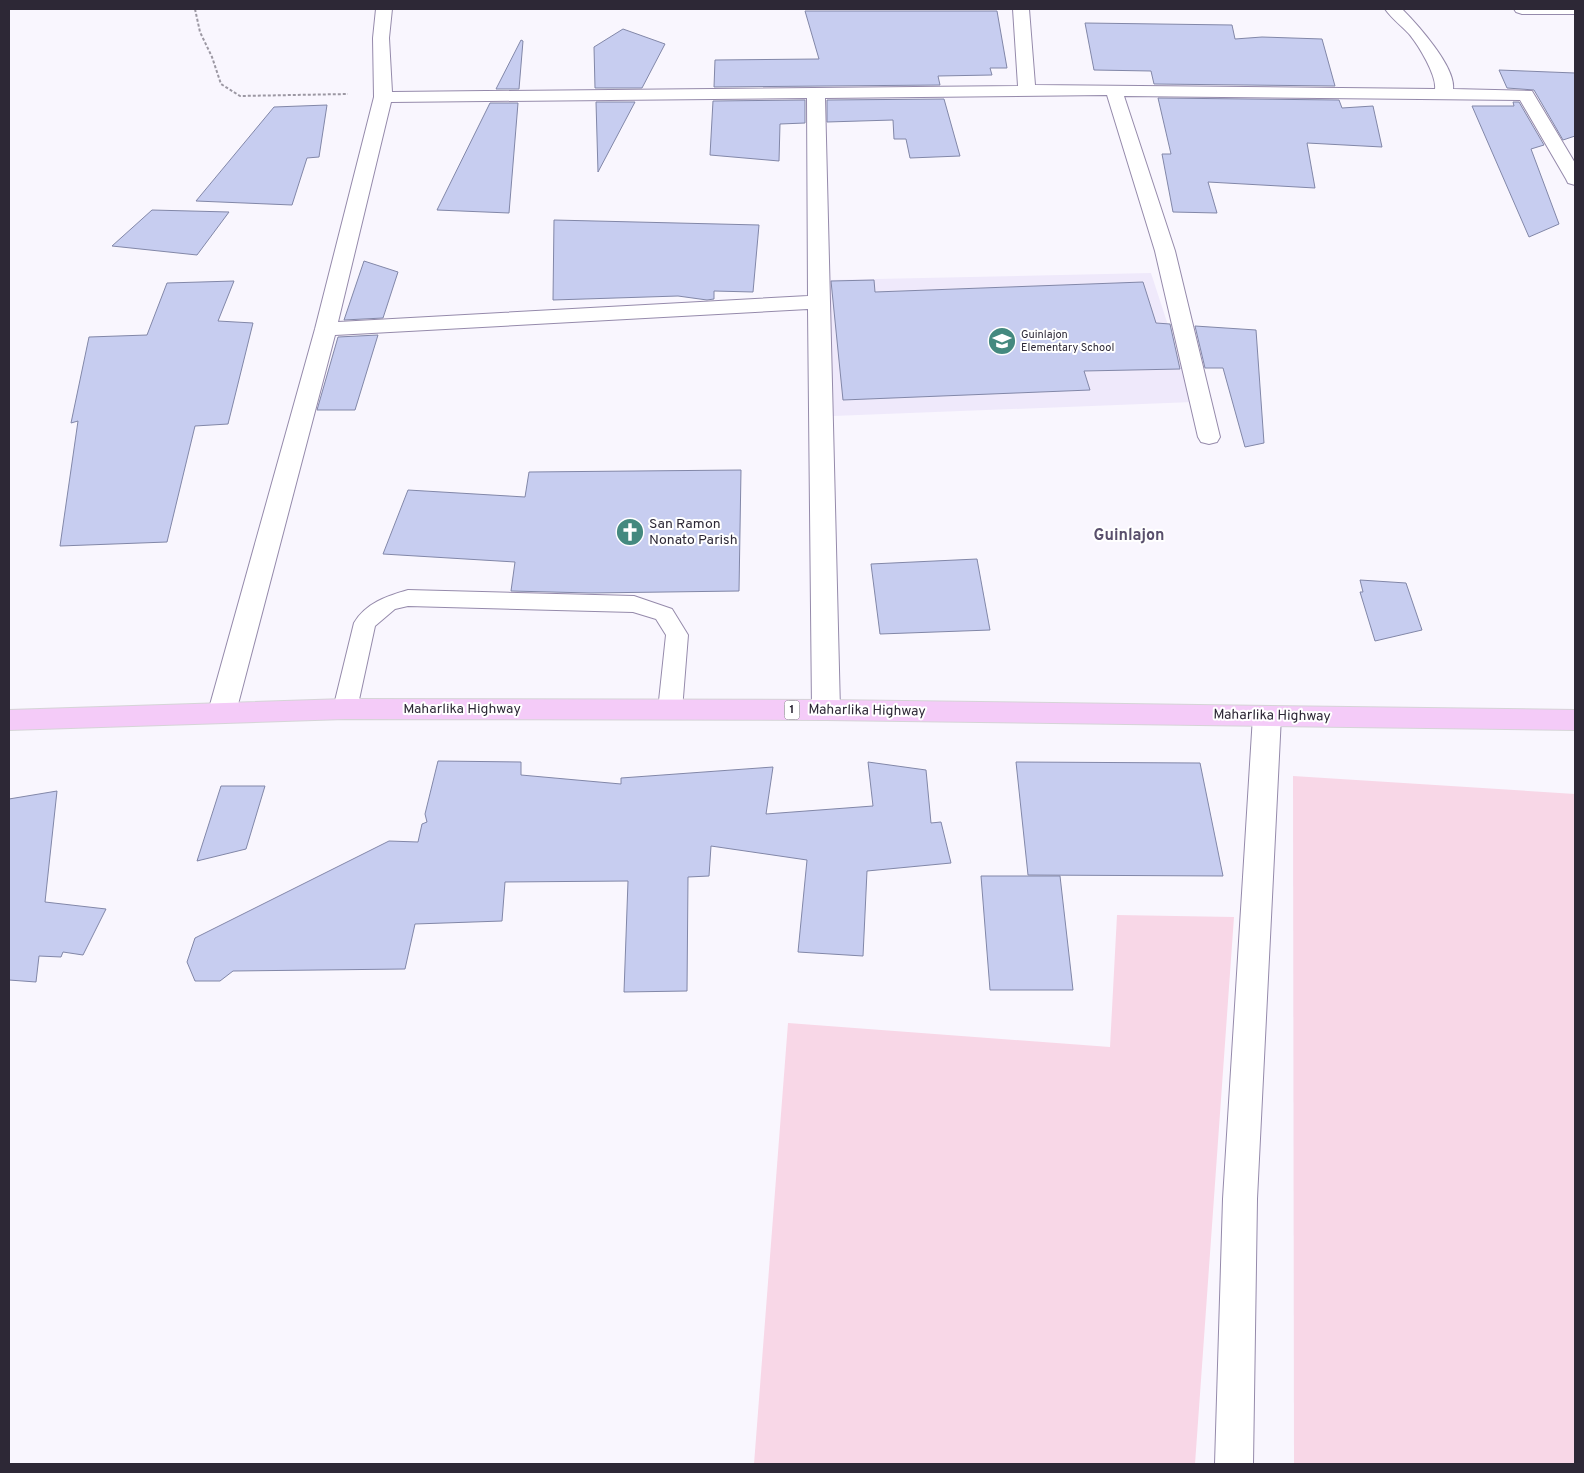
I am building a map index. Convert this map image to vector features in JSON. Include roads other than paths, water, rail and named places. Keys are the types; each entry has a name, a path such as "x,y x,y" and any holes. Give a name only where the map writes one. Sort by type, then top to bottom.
{"highway":[{"name":"Maharlika Highway","path":"9,720 345,709 826,710 1575,720"}],"street":[{"path":"222,712 326,329 383,97 381,38 384,9"},
{"path":"1021,9 1028,91"},
{"path":"1393,9 1416,32 1429,51 1445,82 1443,94"},
{"path":"1522,9 1575,9"},
{"path":"383,97 1114,90 1526,95 1575,179"},
{"path":"1114,90 1165,251 1209,437"},
{"path":"816,93 826,710"},
{"path":"326,329 818,302"},
{"path":"1234,1464 1240,1199 1268,716"}],"lane":[{"path":"345,709 365,622 387,604 408,598 634,604 664,614 676,635 670,710"}],"place":[{"name":"Guinlajon Elementary School","path":"1002,341"},
{"name":"San Ramon Nonato Parish","path":"630,532"}],"district":[{"name":"Guinlajon","path":"1129,536"}]}
